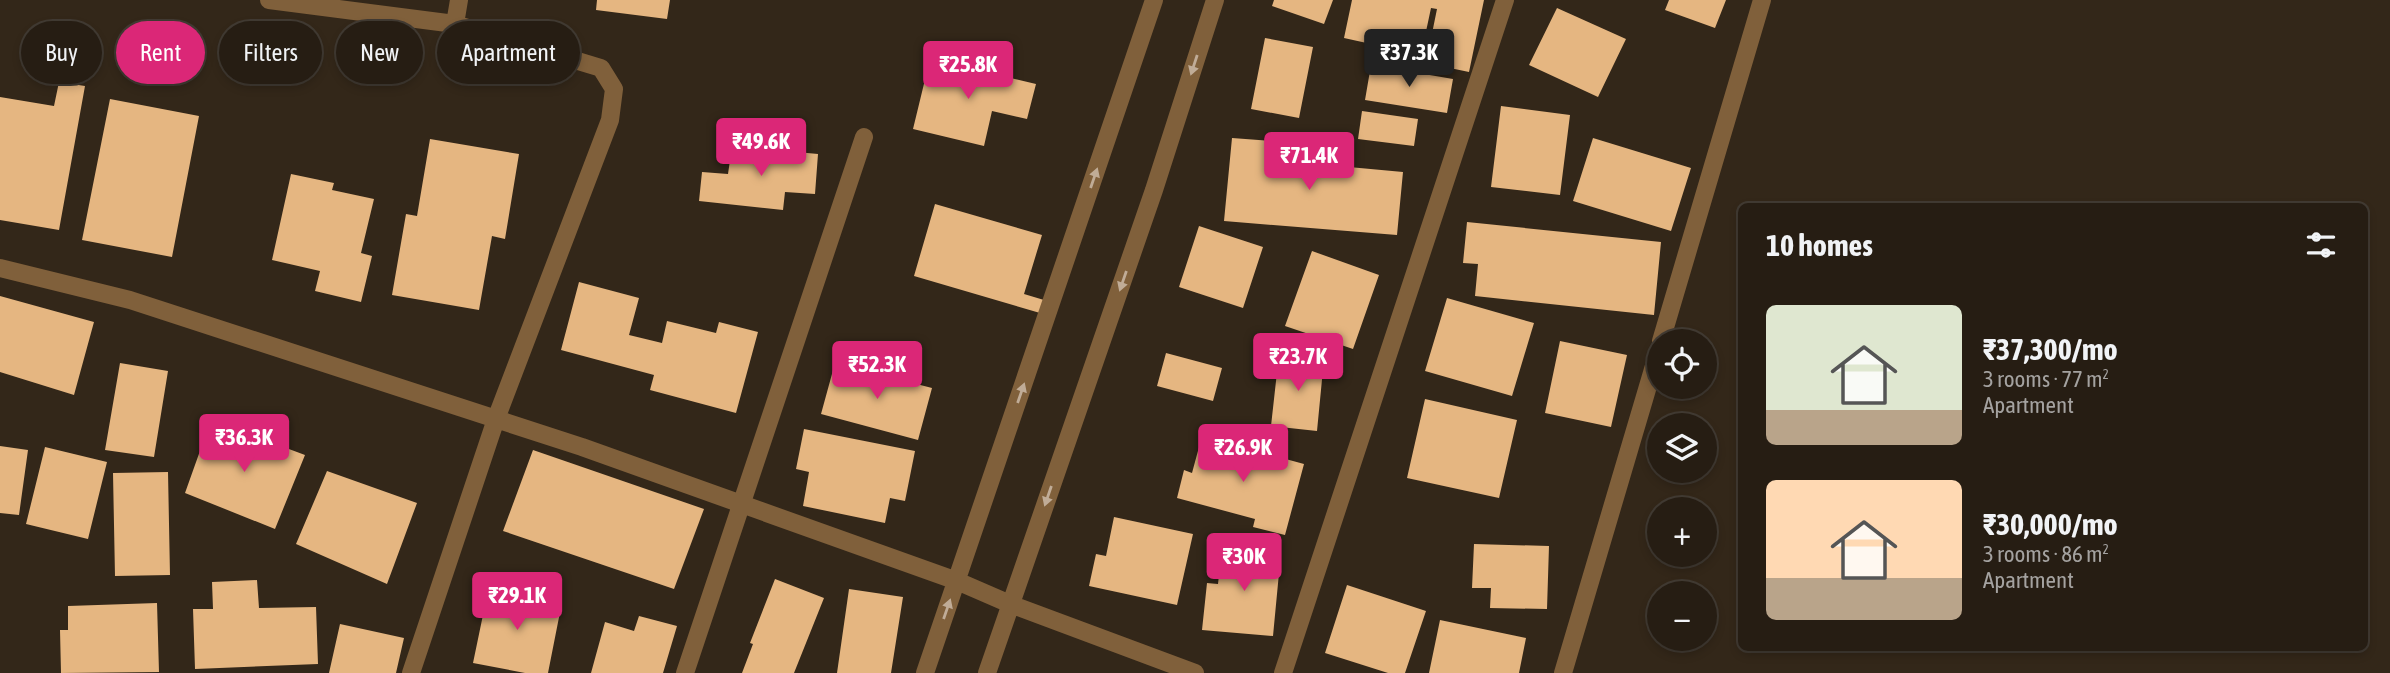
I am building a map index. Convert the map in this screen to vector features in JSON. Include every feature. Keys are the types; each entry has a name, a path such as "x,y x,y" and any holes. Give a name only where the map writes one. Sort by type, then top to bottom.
{"street":[{"path":"269,0 437,22"},
{"path":"456,21 459,0"},
{"path":"925,673 1154,0"},
{"path":"988,673 1154,190 1215,0"},
{"path":"1283,673 1505,0"},
{"path":"1665,329 1762,0"},
{"path":"411,673 496,419 610,120 614,89 601,68 580,62"},
{"path":"685,673 864,137"},
{"path":"0,268 130,300 582,447 957,581 1010,604 1195,673"},
{"path":"1563,673 1647,390"}],"building":[{"path":"597,0 670,0 667,19 596,10"},
{"path":"1274,0 1333,0 1324,24 1272,6"},
{"path":"1352,0 1484,0 1469,72 1426,63 1437,9 1431,8 1421,55 1344,38"},
{"path":"1669,0 1726,0 1715,28 1665,10"},
{"path":"1557,8 1626,39 1598,97 1529,65"},
{"path":"1265,38 1313,47 1299,118 1251,109"},
{"path":"930,59 1036,84 1027,119 992,111 984,146 913,129"},
{"path":"1371,65 1453,79 1447,113 1365,100"},
{"path":"59,84 85,86 59,230 0,220 0,97 54,106"},
{"path":"110,99 199,116 172,257 82,240"},
{"path":"1501,106 1570,115 1560,195 1491,187"},
{"path":"1362,111 1418,119 1414,146 1358,139"},
{"path":"1232,138 1285,142 1284,161 1403,172 1397,235 1224,221"},
{"path":"1593,138 1691,168 1671,231 1573,201"},
{"path":"430,139 519,154 505,239 492,236 479,310 392,295 406,214 417,216"},
{"path":"732,146 818,154 815,194 785,192 783,210 699,201 702,172 728,174"},
{"path":"291,174 334,183 332,190 374,199 361,253 372,256 361,302 315,291 320,271 272,260"},
{"path":"935,204 1042,235 1024,294 1044,300 1040,313 914,276"},
{"path":"1467,222 1661,242 1654,315 1475,296 1478,264 1463,263"},
{"path":"1199,226 1263,247 1243,308 1179,287"},
{"path":"1312,251 1379,275 1353,349 1285,326"},
{"path":"579,282 639,298 629,335 662,343 667,321 716,333 719,322 758,332 736,413 650,390 654,375 561,350"},
{"path":"0,296 94,322 74,395 0,372"},
{"path":"1447,298 1534,323 1512,396 1425,371"},
{"path":"1560,341 1627,355 1611,427 1545,413"},
{"path":"1166,353 1222,368 1213,401 1157,386"},
{"path":"1279,354 1324,359 1317,431 1271,426"},
{"path":"120,363 168,371 154,457 105,450"},
{"path":"835,363 932,388 918,440 821,414"},
{"path":"1425,399 1517,420 1499,498 1407,478"},
{"path":"211,420 305,455 275,529 185,493"},
{"path":"804,429 915,451 905,501 890,498 885,523 803,506 809,472 796,469"},
{"path":"1202,436 1304,464 1285,535 1253,527 1255,519 1177,498 1184,470 1192,473"},
{"path":"0,446 28,450 19,515 0,513"},
{"path":"45,447 107,462 88,539 26,524"},
{"path":"533,450 704,509 674,589 503,531"},
{"path":"327,471 417,503 387,584 296,544"},
{"path":"168,472 170,575 115,576 113,473"},
{"path":"1114,517 1193,534 1177,605 1089,586 1096,554 1106,556"},
{"path":"1474,544 1549,546 1547,609 1490,608 1491,588 1472,588"},
{"path":"1222,547 1281,552 1273,636 1202,630 1207,583 1218,584"},
{"path":"775,579 824,598 794,673 742,673 753,644 750,643"},
{"path":"257,580 259,608 316,607 318,664 195,669 193,609 213,609 212,582"},
{"path":"1347,585 1426,611 1405,673 1388,673 1325,653"},
{"path":"489,586 562,602 548,673 525,673 473,663"},
{"path":"849,589 903,597 891,673 837,673"},
{"path":"157,603 159,672 61,673 60,630 68,630 68,606"},
{"path":"639,616 677,626 663,673 591,673 605,622 634,631"},
{"path":"1440,620 1526,638 1519,673 1429,673"},
{"path":"340,624 404,638 396,673 329,673"}]}
